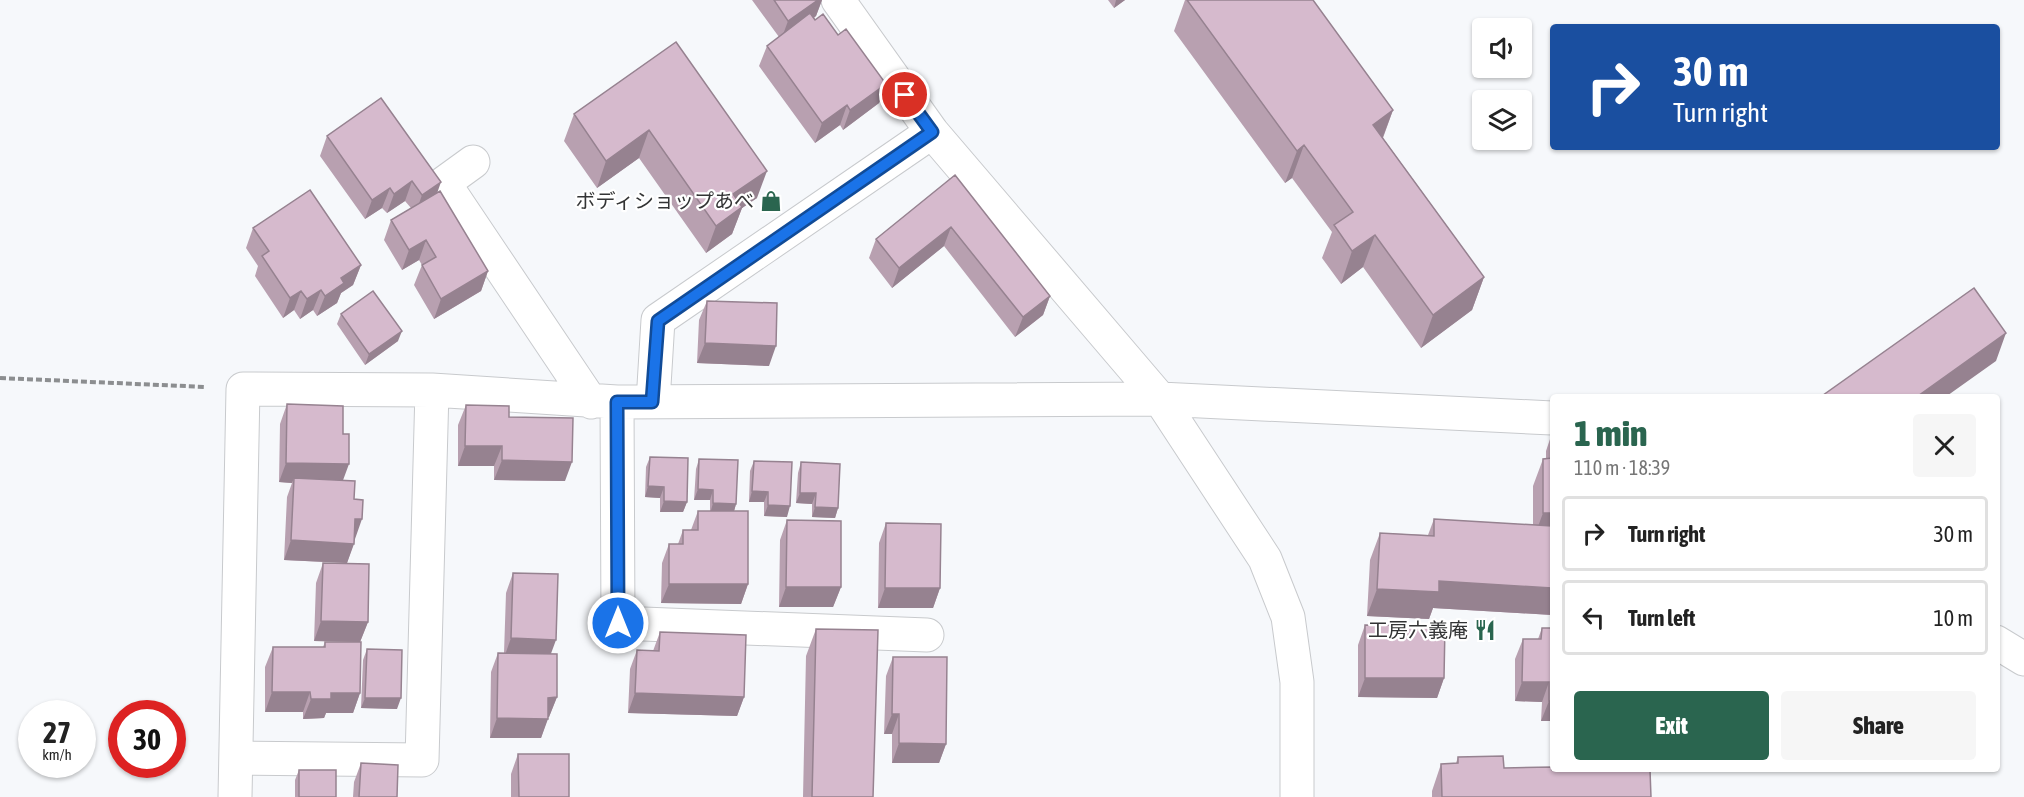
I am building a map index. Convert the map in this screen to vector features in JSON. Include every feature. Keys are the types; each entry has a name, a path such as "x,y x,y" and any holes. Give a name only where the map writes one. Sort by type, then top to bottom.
{"street":[{"path":"838,0 932,132 1160,399 1265,559 1288,617 1297,682 1297,797"},
{"path":"652,402 658,321 932,132"},
{"path":"472,162 444,183 604,402 618,623 927,635"},
{"path":"235,797 243,389 432,390 604,402 1160,399 1550,418"},
{"path":"236,759 422,760 432,390"},
{"path":"2000,644 2024,659"}],"path":[{"path":"0,378 243,389"}],"building":[{"path":"774,0 818,0 788,21"},
{"path":"1187,0 1313,0 1393,110 1373,125 1484,277 1433,315 1375,235 1352,251 1334,225 1353,212 1304,145 1297,151"},
{"path":"810,13 815,20 823,14 838,35 846,29 886,84 850,110 847,105 822,123 767,46"},
{"path":"676,42 767,171 733,194 742,207 716,226 649,130 606,161 574,114"},
{"path":"381,98 441,182 422,195 412,181 394,194 390,188 372,200 327,136"},
{"path":"955,175 1050,296 1023,317 951,227 899,268 876,239"},
{"path":"310,190 361,265 341,278 344,283 325,296 321,290 307,299 301,291 290,298 262,256 269,251 253,228"},
{"path":"440,191 488,271 441,299 422,265 436,257 426,240 409,250 391,220"},
{"path":"1974,288 2006,333 1921,394 1825,394"},
{"path":"373,291 402,331 369,354 341,314"},
{"path":"707,301 777,303 776,346 705,343"},
{"path":"287,404 343,406 343,434 349,434 349,464 286,463"},
{"path":"466,405 509,406 509,417 573,418 572,462 502,460 502,446 465,446"},
{"path":"650,457 688,458 687,502 664,501 664,487 648,486"},
{"path":"1550,458 1550,513 1543,513 1543,459"},
{"path":"699,459 738,460 736,504 713,503 713,490 698,489"},
{"path":"754,461 792,462 790,506 768,505 768,492 752,491"},
{"path":"801,462 840,464 838,508 815,507 816,493 800,493"},
{"path":"294,478 355,481 354,499 363,500 362,519 355,519 354,544 291,540"},
{"path":"698,511 748,511 748,584 669,584 669,544 683,544 683,530 698,530"},
{"path":"1434,519 1550,526 1550,588 1439,581 1439,592 1377,589 1380,533 1434,536"},
{"path":"787,520 841,521 841,587 786,587"},
{"path":"886,523 941,524 940,588 885,588"},
{"path":"323,563 369,564 368,622 321,621"},
{"path":"513,573 558,574 556,640 511,638"},
{"path":"1365,625 1445,626 1444,678 1365,678"},
{"path":"1542,628 1550,628 1550,701 1549,682 1522,682 1523,639 1541,639"},
{"path":"816,629 878,630 873,797 812,797"},
{"path":"660,632 746,635 744,697 635,693 637,650 659,651"},
{"path":"325,642 361,642 360,693 331,693 331,699 311,699 310,692 272,692 273,647 325,647"},
{"path":"367,649 402,650 401,698 365,698"},
{"path":"498,653 557,654 557,697 548,698 548,719 497,718"},
{"path":"893,657 947,657 946,744 899,743 899,714 892,714"},
{"path":"518,754 569,754 569,797 519,797"},
{"path":"1503,756 1504,768 1550,767 1550,772 1650,772 1651,797 1442,797 1441,764 1458,763 1458,757"},
{"path":"361,763 398,765 397,797 359,797"},
{"path":"299,770 336,770 336,797 299,797"}],"place":[{"name":"ボディショップあべ","path":"771,201"},
{"name":"工房六義庵","path":"1485,630"}],"route":[{"path":"618,623 617,402 652,402 658,321 932,132 905,95"}]}
